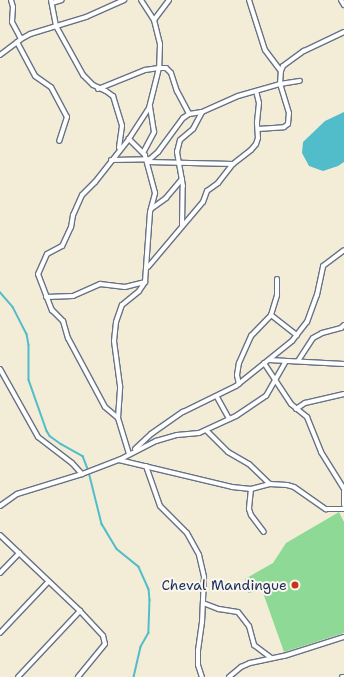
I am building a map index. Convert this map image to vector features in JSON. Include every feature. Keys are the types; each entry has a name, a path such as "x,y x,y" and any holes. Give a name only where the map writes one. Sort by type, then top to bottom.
{"street":[{"path":"11,0 13,7 12,22 35,76 51,87 67,117 59,141"},
{"path":"62,0 51,1 56,26 83,75 98,89 110,93 115,102 122,126 122,138 119,151"},
{"path":"0,55 19,40 38,31 86,17 124,0"},
{"path":"118,418 105,407 68,338 63,321 52,310 38,274 48,252 62,246 71,227 73,215 82,195 95,182 129,139 150,106 159,68 160,44 154,20 141,0"},
{"path":"154,20 169,0"},
{"path":"249,0 265,50 281,71"},
{"path":"341,0 344,4"},
{"path":"258,129 284,126 288,124 288,113 280,84 283,66 300,54 344,32"},
{"path":"98,89 145,70 159,68 169,70 188,114"},
{"path":"146,161 158,152 183,118 188,114 202,112 233,98 256,91 280,84 300,81"},
{"path":"148,267 203,202 207,190 218,183 233,164 251,150 258,138 257,122 259,103 256,91"},
{"path":"143,153 153,135 154,130 150,106"},
{"path":"182,225 182,179 176,152 180,140 193,129 202,112"},
{"path":"128,454 118,418 120,386 114,341 116,322 122,305 139,291 145,282 148,267 151,209 155,193 143,153 129,139"},
{"path":"111,160 233,164"},
{"path":"151,209 166,198 182,179"},
{"path":"134,451 151,434 183,412 217,397 240,384 297,335 307,322 315,301 324,266 344,250"},
{"path":"240,384 237,375 238,363 251,336 271,316 277,295 277,279"},
{"path":"46,297 73,296 100,284 124,287 145,282"},
{"path":"271,316 297,335"},
{"path":"298,361 313,338 322,333 341,328 344,325"},
{"path":"269,360 343,364"},
{"path":"0,506 16,494 82,474 119,460 134,451 167,437 199,433 229,419 266,396 286,361"},
{"path":"264,363 276,379 291,404 307,417 321,452 344,490 344,505"},
{"path":"0,369 38,437 72,463 82,474"},
{"path":"296,408 304,403 344,394"},
{"path":"217,397 229,419"},
{"path":"206,430 228,452 249,464 270,484"},
{"path":"119,460 232,487 251,488 270,484 287,484 294,487 326,509 344,509"},
{"path":"146,466 160,506 188,533 196,547 204,577 198,650 198,664 202,677"},
{"path":"251,488 249,509 251,515 264,532"},
{"path":"0,535 101,632 105,644 78,677"},
{"path":"0,573 19,553"},
{"path":"0,633 48,582"},
{"path":"203,602 219,609 238,612 249,626 254,645 271,658"},
{"path":"18,677 80,611"},
{"path":"229,677 241,667 258,660 284,656 344,637"}],"green space":[{"name":"Cheval Mandingue","path":"339,512 344,522 344,633 284,652 262,590 248,593 245,579 273,563 286,543"}],"water":[{"path":"344,112 344,162 338,166 323,171 309,166 302,153 303,142 325,121"}],"waterway":[{"path":"0,292 13,307 27,334 29,345 29,380 47,431 50,436 61,444 83,456 89,472 102,524 117,549 139,567 149,589 149,633 141,647 134,677"}],"place":[{"name":"Cheval Mandingue","path":"295,585"}]}
